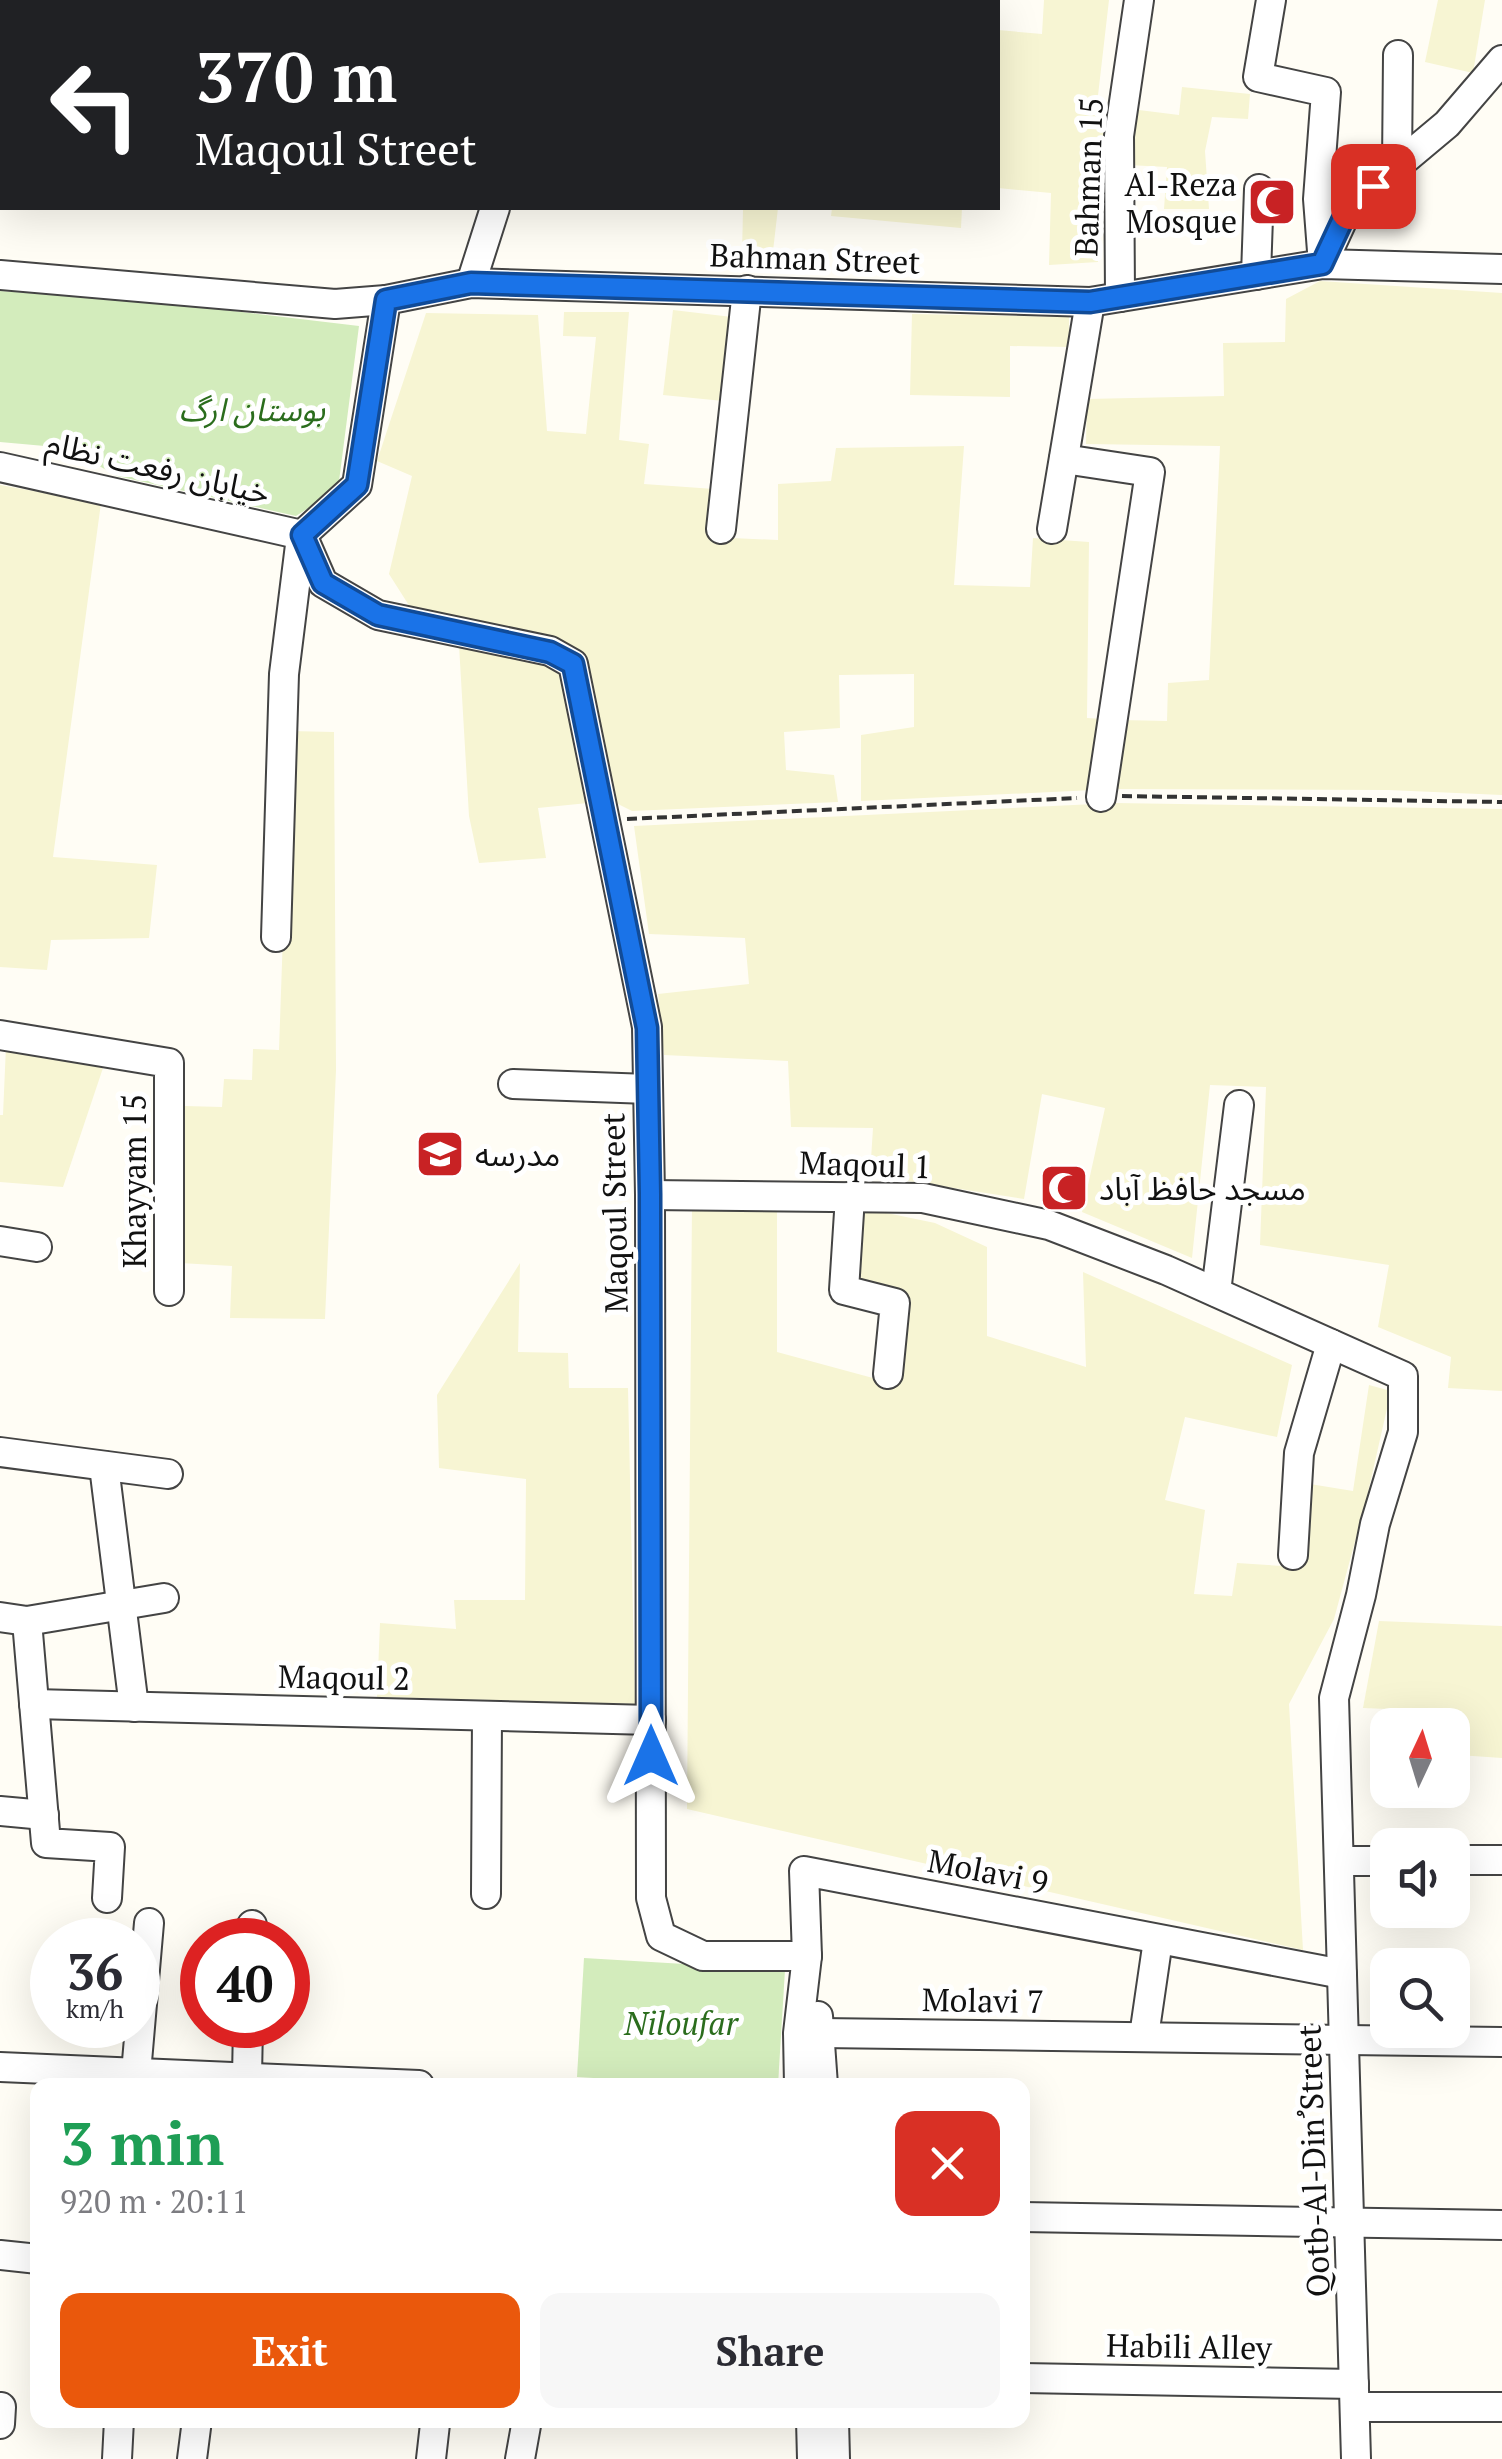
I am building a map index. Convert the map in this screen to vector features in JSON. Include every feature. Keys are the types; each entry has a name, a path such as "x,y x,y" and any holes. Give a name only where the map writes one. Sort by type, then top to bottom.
{"street":[{"name":"Bahman 15","path":"1120,297 1119,136 1139,0"},
{"path":"1271,0 1258,77 1326,92 1318,199 1322,264"},
{"path":"1396,166 1398,56"},
{"path":"1322,264 1349,206 1446,124 1502,60"},
{"path":"1256,275 1259,189"},
{"path":"471,283 494,210"},
{"name":"Bahman Street","path":"0,275 335,304 386,300 471,283 1090,302 1322,264 1502,269"},
{"path":"721,529 747,290"},
{"path":"276,937 284,674 302,535 357,485 386,300"},
{"path":"1052,529 1090,302"},
{"path":"1064,459 1150,472 1101,797"},
{"name":"خیابان رفعت نظام","path":"0,467 302,535"},
{"name":"Maqoul Street","path":"302,535 323,583 378,615 550,652 573,664 647,1028 651,1898 662,1936 703,1956 807,1956"},
{"name":"Khayyam 15","path":"0,1035 168,1063 169,1290"},
{"path":"513,1084 648,1088"},
{"path":"1216,1292 1239,1105"},
{"name":"Maqoul 1","path":"650,1194 923,1198 1049,1226 1216,1292 1403,1376"},
{"path":"850,1197 844,1290 896,1302 888,1374"},
{"path":"0,1241 38,1248"},
{"path":"1293,1556 1300,1453 1332,1344"},
{"name":"Qotb-Al-Din ُStreet","path":"1356,2459 1334,1698 1376,1524 1403,1432 1403,1376"},
{"path":"0,1452 168,1474"},
{"path":"104,1466 134,1707"},
{"path":"107,1898 110,1847 46,1843 34,1704 14,1619 164,1598"},
{"name":"Maqoul 2","path":"34,1704 651,1720"},
{"path":"486,1894 487,1716"},
{"path":"0,1811 44,1815"},
{"path":"1470,1860 1502,1860"},
{"path":"1339,1861 1370,1861"},
{"name":"Molavi 9","path":"807,1956 804,1871 1342,1974"},
{"path":"1144,2036 1158,1940"},
{"path":"807,1956 821,2033 823,2078"},
{"path":"800,2078 798,2033 807,1956"},
{"name":"Molavi 7","path":"821,2033 1502,2042"},
{"path":"136,2073 138,2048"},
{"path":"0,2067 83,2078 136,2073 247,2078 248,2048"},
{"path":"1030,2218 1502,2225"},
{"path":"0,2255 30,2258"},
{"name":"Habili Alley","path":"1030,2378 1502,2406"},
{"path":"116,2459 119,2428"},
{"path":"192,2459 197,2428"},
{"path":"430,2459 434,2428"},
{"path":"520,2459 525,2428"},
{"path":"810,2428 812,2459"},
{"path":"834,2428 835,2459"}],"path":[{"path":"604,820 1101,797 1502,802"}],"shaded area":[{"path":"1044,0 1109,0 1097,104 1114,107 1110,164 1098,164 1098,262 1049,265 1051,193 1000,188 1000,30 1042,34"},
{"path":"1438,0 1485,0 1473,73 1425,62"},
{"path":"1182,87 1250,94 1248,119 1212,117 1205,151 1209,209 1164,209 1167,167 1128,165 1131,109 1179,115"},
{"path":"743,210 778,210 773,251 742,255"},
{"path":"832,210 962,210 961,228 831,216"},
{"path":"1320,281 1502,293 1502,795 1388,790 1111,789 1121,720 1167,721 1168,683 1209,680 1220,446 1086,444 1087,399 1224,396 1223,343 1285,342 1286,299"},
{"path":"673,310 732,317 723,401 663,395"},
{"path":"564,312 629,312 619,440 649,444 644,484 714,489 710,537 778,540 778,484 831,481 836,448 964,446 954,585 1030,587 1033,538 1089,542 1087,718 1104,719 1093,790 861,801 861,735 914,727 914,674 839,675 840,728 784,732 786,770 834,775 838,802 632,811 612,801 584,656 410,607 389,574 412,476 377,461 426,313 538,315 547,431 586,434 596,337 563,336"},
{"path":"912,314 1069,317 1069,347 1010,346 1010,397 910,395"},
{"path":"0,485 101,503 53,857 157,865 149,938 51,940 47,970 0,967"},
{"path":"459,645 547,663 562,671 588,803 538,808 546,858 479,863 469,816"},
{"path":"290,731 334,732 336,1070 325,1319 230,1318 232,1266 180,1263 185,1106 222,1107 224,1079 252,1080 253,1049 279,1050"},
{"path":"1116,803 1502,809 1502,1391 1448,1388 1451,1357 1378,1327 1389,1265 1260,1245 1266,1087 1210,1085 1192,1258 1082,1212 1105,1108 1042,1094 1024,1199 870,1175 873,1128 791,1127 788,1061 664,1055 658,994 749,984 745,938 649,934 634,826"},
{"path":"6,1046 104,1065 63,1187 0,1182"},
{"path":"692,1204 777,1208 777,1352 895,1384 906,1298 855,1288 858,1207 935,1223 987,1247 987,1336 1086,1367 1083,1272 1292,1365 1277,1437 1185,1417 1165,1500 1205,1510 1194,1594 1232,1596 1237,1563 1298,1567 1310,1484 1353,1491 1369,1385 1391,1391 1334,1619 1289,1704 1303,1950 687,1809"},
{"path":"520,1263 518,1352 568,1353 569,1388 628,1388 635,1704 377,1697 380,1623 456,1629 454,1600 525,1600 526,1479 439,1468 437,1395"},
{"path":"1379,1621 1502,1626 1502,1758 1470,1756 1470,1708 1363,1708"}],"green space":[{"name":"بوستان ارگ","path":"0,291 159,302 359,326 338,489 296,516 117,476 67,448 0,442"},
{"name":"Niloufar","path":"584,1958 785,1970 778,2078 577,2077"}],"place":[{"name":"Al-Reza Mosque","path":"1272,202"},
{"name":"مدرسه","path":"440,1154"},
{"name":"مسجد حافظ آباد","path":"1064,1188"}],"route":[{"path":"651,1756 647,1028 573,664 550,652 378,615 323,583 302,535 357,485 386,300 471,283 1090,302 1322,264 1349,206 1373,186"}]}
